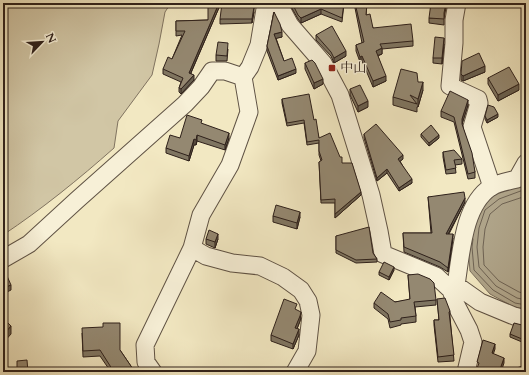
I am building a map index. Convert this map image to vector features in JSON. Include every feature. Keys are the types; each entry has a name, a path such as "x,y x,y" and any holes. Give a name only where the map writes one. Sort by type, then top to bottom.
{"street":[{"path":"153,372 146,362 145,345 192,248 201,215 230,164 249,112 243,77 250,67 259,45 266,3"},
{"path":"278,3 290,25 322,63 340,96 371,195 380,231 383,254 436,276 480,302 514,316 526,319"},
{"path":"457,3 454,20 454,43 450,86 478,99 479,103 472,127 492,187"},
{"path":"3,259 29,244 184,104 201,86 212,71 226,71 243,77"},
{"path":"466,372 473,342 469,330 456,305 454,287 468,218 478,198 492,187 517,179 526,163"},
{"path":"192,248 206,256 232,263 260,266 283,277 301,290 308,301 311,315 307,351 295,372"}],"shaded area":[{"path":"3,3 171,3 165,12 152,75 118,121 114,148 32,215 3,235"}],"water":[{"path":"526,180 526,309 514,307 490,294 470,271 468,247 471,226 494,191"}],"building":[{"path":"208,3 219,3 189,73 194,75 181,89 179,88 183,78 163,69 168,57 172,59 185,31 176,31 176,21 208,20"},
{"path":"222,3 252,3 254,7 252,19 220,19"},
{"path":"292,3 344,3 342,18 321,9 301,18"},
{"path":"355,3 367,3 366,15 370,14 373,28 411,24 413,41 380,44 382,48 376,51 386,76 373,81 362,56 360,57 356,45 364,42"},
{"path":"431,3 446,3 444,19 429,18"},
{"path":"274,12 282,32 274,34 284,61 292,58 296,69 278,76 267,46"},
{"path":"332,26 346,51 334,58 331,52 316,35"},
{"path":"435,37 444,38 442,58 433,58"},
{"path":"218,42 228,43 227,56 216,55"},
{"path":"479,53 485,66 463,76 461,74 462,61"},
{"path":"312,60 323,79 314,83 305,63"},
{"path":"509,67 519,84 498,95 488,78"},
{"path":"401,69 417,73 418,82 423,82 418,99 410,95 417,104 393,97"},
{"path":"360,85 368,101 358,106 350,89"},
{"path":"450,91 468,100 462,119 462,124 472,153 475,172 468,174 454,117 441,111"},
{"path":"309,94 314,120 316,119 319,138 330,133 340,157 342,157 342,163 352,163 361,192 335,214 335,199 321,200 319,162 322,160 319,151 319,140 307,142 304,120 287,123 282,99"},
{"path":"488,105 494,107 498,114 487,120 485,116"},
{"path":"187,115 202,120 201,123 229,133 225,145 197,135 196,140 194,139 189,156 166,148 170,135 180,138"},
{"path":"376,124 403,155 398,159 412,179 399,188 387,169 377,178 364,134"},
{"path":"431,125 439,135 429,143 421,134"},
{"path":"454,150 462,159 454,160 456,168 446,170 443,152"},
{"path":"464,192 465,198 446,234 453,234 448,268 440,262 404,247 403,233 432,233 428,197"},
{"path":"276,205 300,212 297,223 273,216"},
{"path":"369,227 373,253 377,259 356,260 336,250 336,236"},
{"path":"209,230 218,234 215,242 206,239"},
{"path":"384,262 394,267 389,277 379,272"},
{"path":"3,267 11,285 3,288"},
{"path":"418,274 430,279 434,283 436,300 414,302 416,316 401,318 401,320 390,322 388,314 374,303 381,292 395,302 410,299 408,275"},
{"path":"445,298 450,311 454,355 438,357 434,320 439,320 437,299"},
{"path":"284,299 297,304 295,309 301,312 295,328 299,329 293,344 271,335"},
{"path":"3,318 11,326 3,335"},
{"path":"103,323 120,323 120,350 135,372 114,372 100,350 83,351 82,328 103,327"},
{"path":"514,323 526,326 522,339 510,334"},
{"path":"483,340 495,344 492,353 504,358 499,372 476,371"},
{"path":"27,360 28,372 17,372 17,361"},
{"path":"526,365 526,372 504,372"}],"place":[{"name":"中山","path":"332,68"}]}
